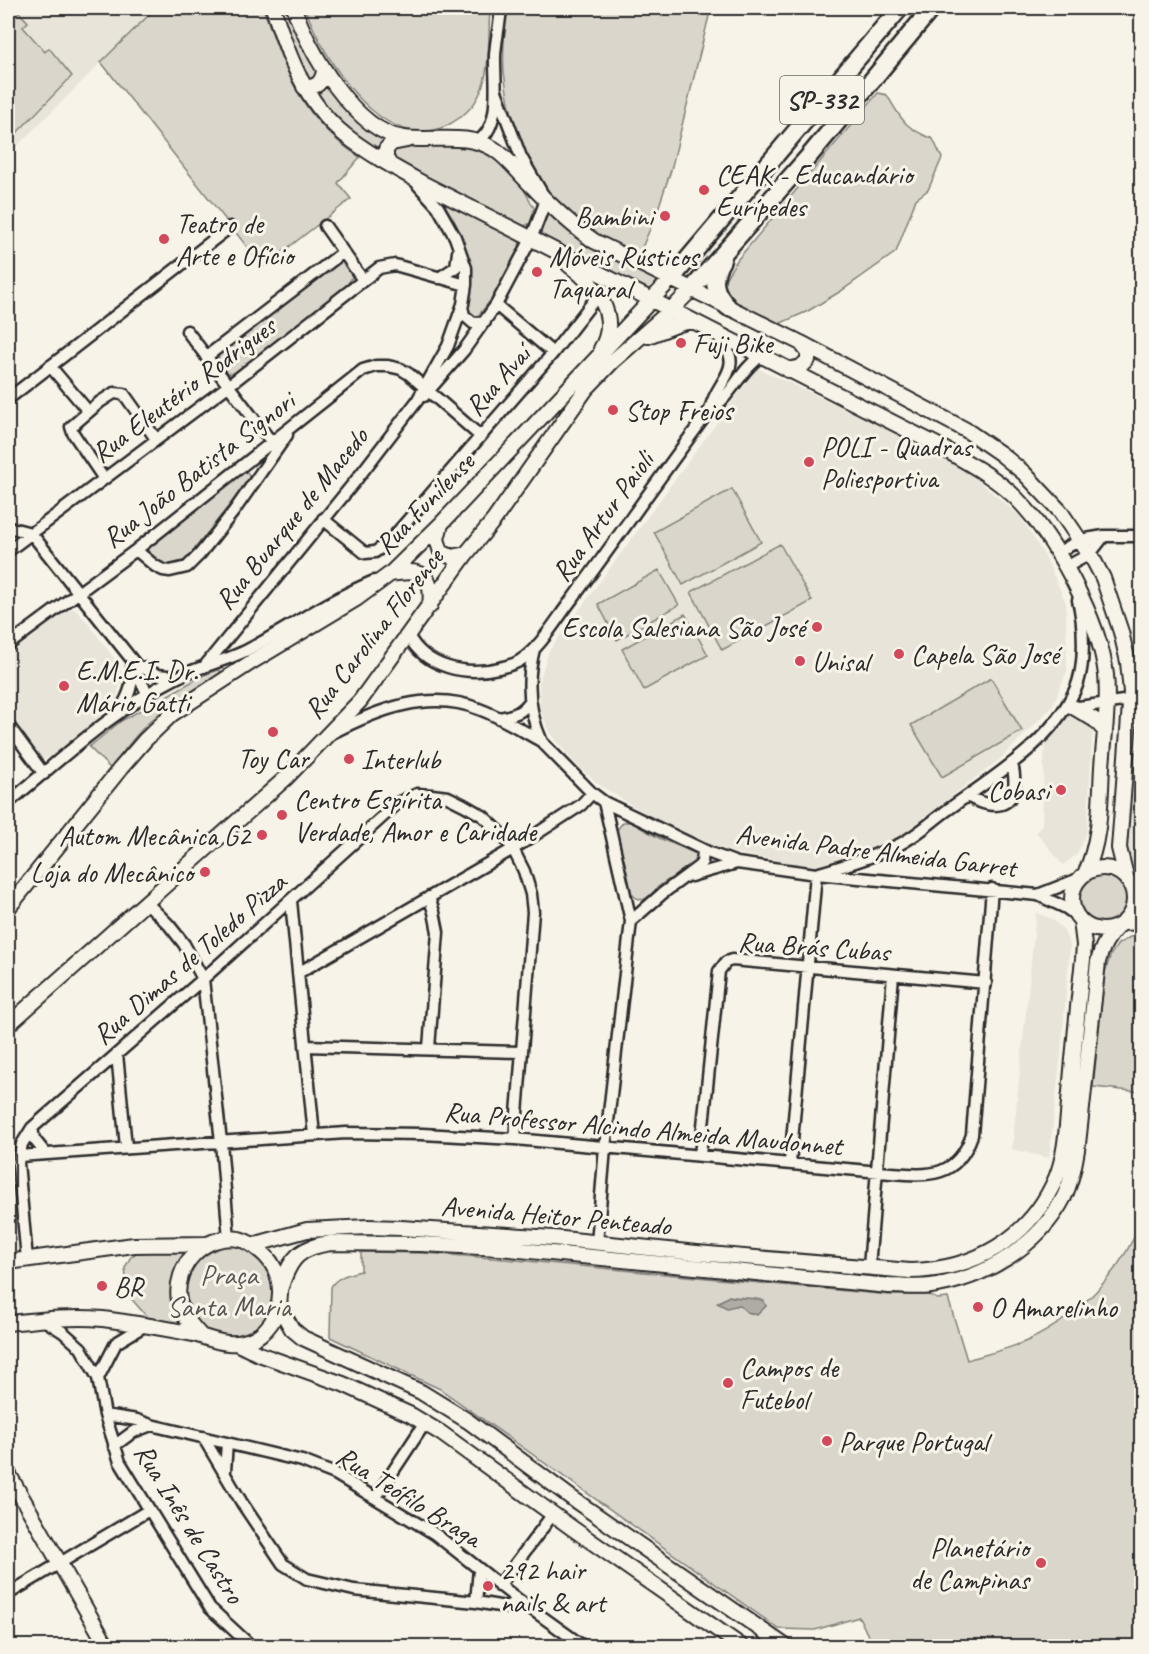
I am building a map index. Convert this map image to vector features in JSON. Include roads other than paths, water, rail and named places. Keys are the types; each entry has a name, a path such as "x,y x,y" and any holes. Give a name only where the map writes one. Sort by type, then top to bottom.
{"highway":[{"name":"SP-332","path":"672,278 900,8"},
{"name":"SP-332","path":"692,289 810,155 933,8"},
{"path":"728,307 717,293 714,276 738,235"}],"main road":[{"path":"273,8 285,44 304,87 318,108 344,134 390,165 979,468 1015,498 1034,520 1074,582 1098,640 1106,675 1098,828 1094,853 1073,893 1072,902 1079,918 1091,927 1100,930 1142,922"},
{"path":"294,8 314,55 324,71 353,106 375,127 396,137 454,138 477,142 493,149 581,232 594,241 801,343 919,404 984,441 1035,484 1060,511 1090,554 1103,578 1121,632 1129,669 1131,700 1119,848 1122,864 1134,895 1131,913 1121,925"},
{"path":"304,87 318,85 323,80 324,71"},
{"path":"390,165 385,154 389,145 418,138"},
{"path":"537,242 580,273 599,294 607,311 607,335 596,359"},
{"name":"Rua Funilense","path":"8,908 145,740 172,714 253,661 356,599 390,574 441,524 672,278"},
{"name":"Rua Carolina Florence","path":"8,1025 287,777 360,701 466,554 494,520 586,389 613,361 692,289"},
{"path":"634,343 662,330 691,321"},
{"path":"789,370 801,368 808,360 808,352 801,343"},
{"path":"441,524 437,538 441,552 452,557 466,554"},
{"path":"390,574 406,571 424,576 431,587 430,606"},
{"path":"1070,709 1095,720 1105,728"},
{"path":"1105,728 1116,725 1129,729"},
{"path":"1083,876 1099,868 1110,869 1120,873 1142,895"},
{"name":"Avenida Heitor Penteado","path":"253,1245 307,1230 368,1227 499,1233 910,1271 932,1271 967,1262 993,1250 1012,1237 1037,1212 1047,1195 1062,1158 1084,945 1079,918"},
{"name":"Avenida Heitor Penteado","path":"281,1287 288,1269 298,1254 318,1245 331,1243 500,1248 889,1286 930,1286 976,1274 998,1264 1032,1238 1055,1212 1064,1197 1074,1169 1085,1091 1098,962 1101,949 1109,936 1121,925"},
{"path":"8,1262 134,1245 206,1244 239,1239 253,1245 267,1256 274,1265 281,1287 275,1317 259,1335 238,1344"},
{"path":"200,1335 183,1314 178,1289 186,1264 206,1244"},
{"path":"279,1306 292,1329 303,1338 388,1376 437,1401 468,1421 776,1644"},
{"path":"8,1323 101,1319 200,1335 224,1343 238,1344 259,1354 343,1384 425,1423 469,1452 741,1647"},
{"path":"8,1473 107,1647"}],"street":[{"path":"477,142 483,139 491,128 496,91 495,54 501,8"},
{"path":"496,91 524,164 546,200"},
{"name":"Rua Buarque de Macedo","path":"404,173 426,192 438,207 455,237 466,268 462,308 441,362 426,390"},
{"name":"Rua Buarque de Macedo","path":"204,667 322,519 357,479 417,401 485,322 537,242 546,200"},
{"path":"326,226 342,253 363,280"},
{"path":"8,399 230,227"},
{"path":"439,278 456,267 459,259 455,237"},
{"path":"206,357 342,253"},
{"name":"Rua Eleutério Rodrigues","path":"8,551 228,386 379,268 395,265 466,285"},
{"name":"Rua Avaí","path":"322,519 361,552 369,554 396,536 553,352 599,294"},
{"path":"496,305 553,352"},
{"path":"462,308 464,315 473,323 485,322"},
{"path":"136,550 163,570 170,571 187,567 200,554 259,476 275,446 187,331"},
{"name":"Rua Artur Paioli","path":"710,410 711,403 728,374 730,360 723,342 714,333"},
{"name":"Rua Artur Paioli","path":"534,649 710,410 723,400 749,366 761,356"},
{"path":"50,366 88,411"},
{"name":"Rua João Batista Signori","path":"8,645 136,550 245,463 275,446 292,427 363,370 370,367 388,366 401,369 480,436"},
{"path":"104,478 71,429 72,424 88,411 111,394 124,394 156,439"},
{"path":"245,463 259,476"},
{"path":"8,527 31,533 126,655 141,669 158,675 177,677"},
{"path":"1066,567 1090,554 1104,536"},
{"path":"1057,553 1080,540 1104,536 1142,536"},
{"path":"8,803 119,712 148,694 177,677 234,657 337,598 390,574"},
{"path":"790,1163 816,874 864,860 898,845 1012,763 1070,709 1077,687 1084,644 1074,582"},
{"path":"408,635 419,651 430,659 453,668 471,671 519,662 534,649"},
{"name":"Avenida Padre Almeida Garret","path":"534,649 528,670 530,701 542,742 592,793 604,802 703,850 737,863 816,874 1038,895 1083,876"},
{"path":"126,655 148,694"},
{"path":"512,664 528,670"},
{"path":"119,712 128,697 133,675 132,668"},
{"path":"327,736 384,709 434,700 477,708 542,742"},
{"path":"1070,709 1131,700"},
{"path":"500,718 518,714 530,701"},
{"path":"8,725 44,774"},
{"path":"967,796 982,804 997,805 1007,802 1014,792 1016,780 1012,763"},
{"path":"298,973 513,849 581,805 592,793"},
{"name":"Rua Dimas de Toledo Pizza","path":"27,1259 18,1170 22,1144 32,1128 291,901 399,802 417,794 448,797 483,816 500,832 513,849 524,871 531,894 532,912 515,1139"},
{"path":"597,1243 605,1148 631,921 604,802"},
{"path":"631,921 702,863 703,850"},
{"path":"685,878 737,863"},
{"name":"Rua Professor Alcindo Almeida Maudonnet","path":"19,1156 346,1133 411,1134 515,1139 877,1172 937,1174 955,1162 969,1144 972,1135 992,889"},
{"path":"1038,895 1066,908 1079,918"},
{"path":"429,897 435,912 438,932 429,1048"},
{"path":"291,901 314,1135"},
{"path":"146,902 184,944 203,979 221,1142 228,1239"},
{"name":"Rua Brás Cubas","path":"700,1155 719,971 726,962 732,960 986,983"},
{"path":"863,1266 877,1172 893,975"},
{"path":"305,1046 521,1052"},
{"path":"117,1054 126,1148"},
{"path":"32,1128 34,1139 45,1154"},
{"name":"Rua Inês de Castro","path":"44,1320 63,1332 81,1348 98,1378 105,1415 120,1462 210,1608 251,1647"},
{"path":"98,1378 116,1343 144,1326"},
{"name":"Rua Teófilo Braga","path":"105,1415 137,1420 302,1461 335,1474 435,1534 567,1642 583,1647"},
{"path":"376,1497 425,1423"},
{"path":"114,1446 133,1432 151,1425"},
{"path":"203,1437 283,1564 307,1579 354,1590 505,1607 512,1604 516,1598"},
{"path":"225,1474 226,1443"},
{"path":"8,1594 149,1510"},
{"path":"499,1586 553,1514"},
{"path":"476,1602 479,1569"},
{"path":"709,1624 725,1638 729,1647"}],"place":[{"name":"CEAK - Educandário Eurípedes","path":"704,190"},
{"name":"Bambini","path":"665,216"},
{"name":"Teatro de Arte e Ofício","path":"164,239"},
{"name":"Móveis Rústicos Taquaral","path":"537,272"},
{"name":"Fuji Bike","path":"681,343"},
{"name":"Stop Freios","path":"613,410"},
{"name":"POLI - Quadras Poliesportiva","path":"809,462"},
{"name":"Escola Salesiana São José","path":"817,627"},
{"name":"Capela São José","path":"899,654"},
{"name":"Unisal","path":"800,661"},
{"name":"E.M.E.I. Dr. Mário Gatti","path":"64,686"},
{"name":"Toy Car","path":"273,732"},
{"name":"Interlub","path":"349,759"},
{"name":"Cobasi","path":"1061,790"},
{"name":"Centro Espírita Verdade, Amor e Caridade","path":"282,815"},
{"name":"Autom Mecânica G2","path":"262,835"},
{"name":"Loja do Mecânico","path":"205,872"},
{"name":"BR","path":"102,1286"},
{"name":"O Amarelinho","path":"978,1307"},
{"name":"Campos de Futebol","path":"728,1383"},
{"name":"Parque Portugal","path":"827,1441"},
{"name":"Planetário de Campinas","path":"1041,1563"},
{"name":"292 hair nails & art","path":"488,1586"}],"park label":[{"name":"Praça Santa Maria","path":"229,1290"}]}
